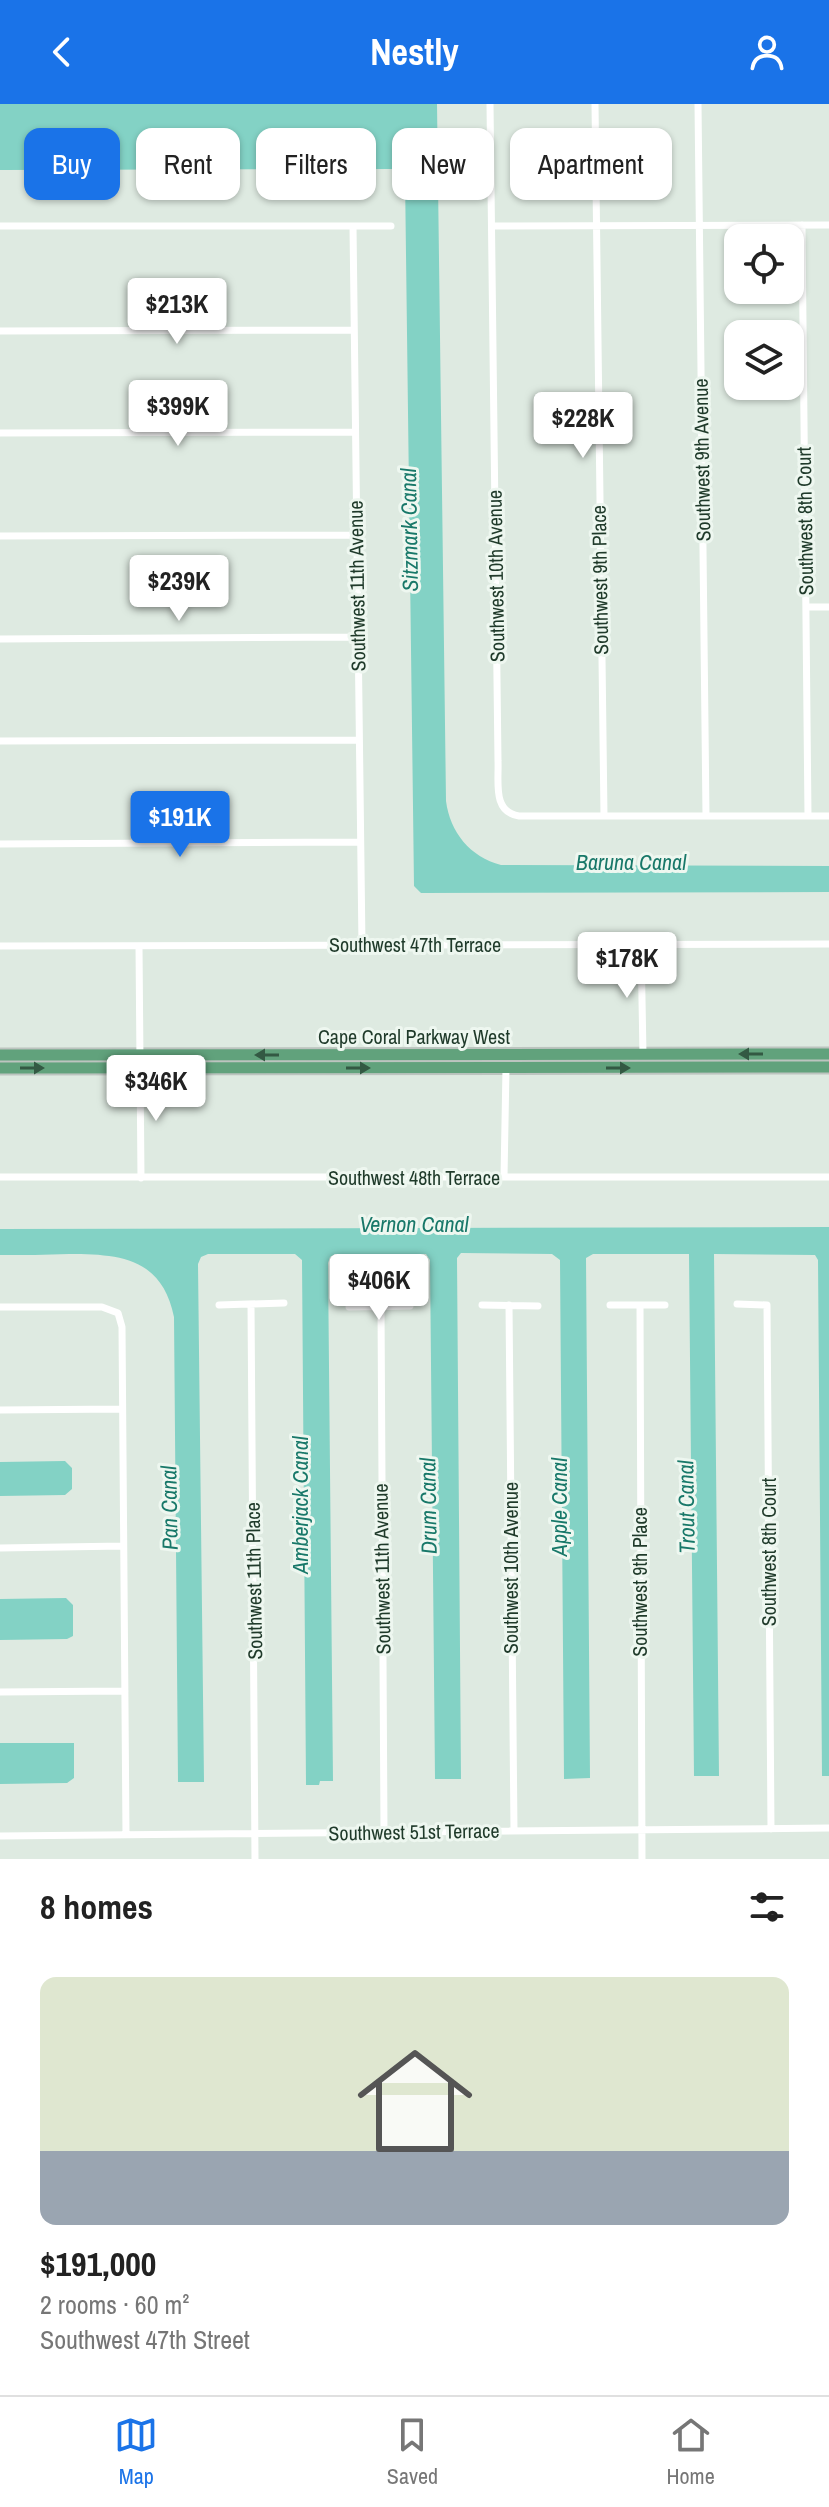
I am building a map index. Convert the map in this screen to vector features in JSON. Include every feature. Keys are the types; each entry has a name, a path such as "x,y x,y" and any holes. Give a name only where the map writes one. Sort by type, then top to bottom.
{"main road":[{"path":"402,1068 425,1061 488,1061 494,1058 494,1054"},
{"path":"506,1068 521,1061 589,1061 604,1054"},
{"name":"Cape Coral Parkway West","path":"0,1055 829,1054"},
{"name":"Cape Coral Parkway West","path":"0,1068 829,1067"}],"street":[{"name":"Southwest 10th Avenue","path":"490,104 499,800 502,808 511,815 604,816"},
{"name":"Southwest 9th Place","path":"595,104 604,816"},
{"name":"Southwest 9th Avenue","path":"698,104 706,816"},
{"path":"492,226 724,225"},
{"path":"804,225 829,225"},
{"path":"0,226 391,226"},
{"name":"Southwest 11th Avenue","path":"353,226 362,946"},
{"name":"Southwest 8th Court","path":"803,304 808,816"},
{"path":"0,331 354,330"},
{"path":"0,433 355,432"},
{"path":"0,536 357,535"},
{"path":"806,607 829,607"},
{"path":"0,639 358,637"},
{"path":"0,741 359,740"},
{"path":"604,816 829,816"},
{"path":"0,844 360,842"},
{"name":"Southwest 47th Terrace","path":"0,946 829,944"},
{"path":"641,945 643,1054"},
{"path":"139,946 141,1178"},
{"path":"504,1177 506,1068"},
{"name":"Southwest 48th Terrace","path":"0,1177 829,1177"},
{"path":"219,1305 284,1303"},
{"name":"Southwest 11th Place","path":"251,1304 255,1859"},
{"name":"Southwest 8th Court","path":"737,1304 767,1305 771,1829"},
{"path":"482,1305 538,1306"},
{"name":"Southwest 10th Avenue","path":"509,1305 514,1831"},
{"path":"610,1305 665,1305"},
{"name":"Southwest 9th Place","path":"640,1305 642,1859"},
{"path":"349,1307 410,1306"},
{"path":"0,1307 102,1307 118,1313 122,1327 126,1835"},
{"name":"Southwest 11th Avenue","path":"381,1307 384,1832"},
{"path":"0,1410 122,1409"},
{"path":"0,1548 123,1546"},
{"path":"0,1692 125,1691"},
{"name":"Southwest 51st Terrace","path":"0,1836 829,1828"}],"water":[{"path":"0,104 437,104 437,128 392,128 392,169 376,169 376,128 256,128 256,169 240,169 240,128 136,128 136,170 120,170 120,128 24,128 24,170 0,170"},
{"path":"405,200 438,200 446,801 457,833 480,856 501,865 829,866 829,892 421,893 414,886"},
{"path":"829,1227 829,1776 822,1776 818,1260 815,1255 714,1254 719,1776 694,1776 689,1254 593,1254 586,1258 590,1778 564,1779 560,1260 552,1254 461,1253 457,1258 461,1779 435,1779 430,1260 426,1254 335,1254 330,1257 333,1781 306,1785 302,1260 295,1254 208,1254 201,1257 198,1264 204,1782 178,1782 174,1317 168,1297 149,1271 121,1258 88,1254 0,1255 0,1229"},
{"path":"65,1461 72,1468 72,1489 65,1495 0,1496 0,1462"},
{"path":"66,1598 73,1605 73,1636 67,1639 0,1640 0,1599"},
{"path":"0,1743 74,1743 74,1778 67,1783 0,1784"}],"water label":[{"name":"Sitzmark Canal","path":"409,530"},
{"name":"Baruna Canal","path":"631,862"},
{"name":"Vernon Canal","path":"414,1224"},
{"name":"Amberjack Canal","path":"300,1505"},
{"name":"Drum Canal","path":"428,1506"},
{"name":"Apple Canal","path":"559,1507"},
{"name":"Trout Canal","path":"686,1507"},
{"name":"Pan Canal","path":"169,1508"}]}
